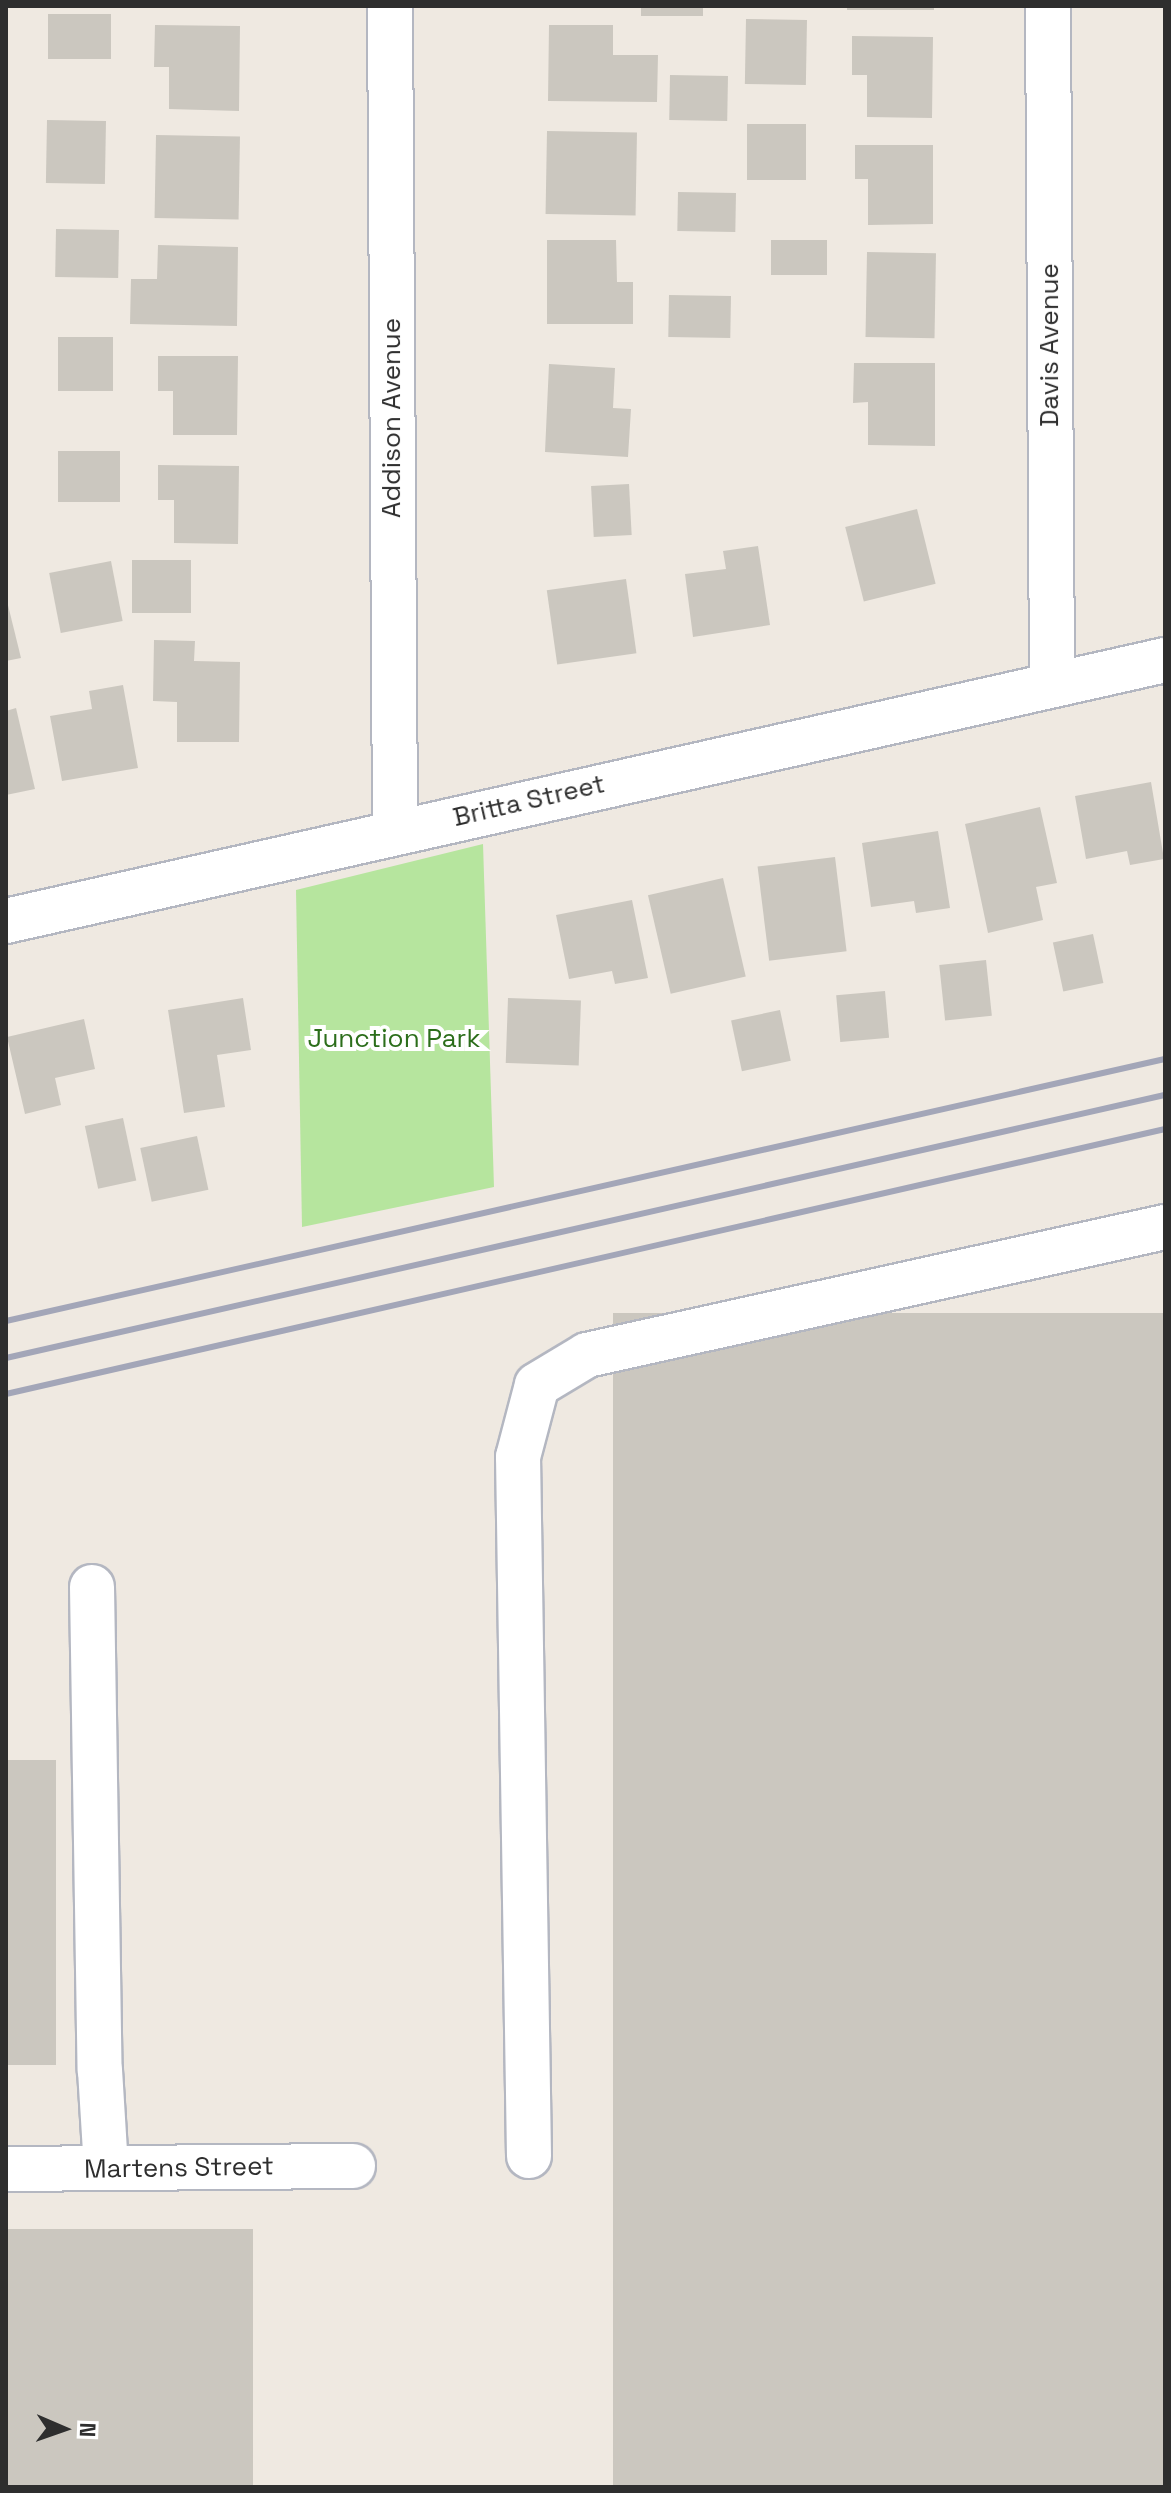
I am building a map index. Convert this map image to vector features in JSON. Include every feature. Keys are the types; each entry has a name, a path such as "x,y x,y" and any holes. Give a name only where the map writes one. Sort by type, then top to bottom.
{"street":[{"name":"Addison Avenue","path":"390,6 395,831"},
{"name":"Davis Avenue","path":"1048,6 1052,684"},
{"name":"Britta Street","path":"6,921 1165,660"},
{"path":"529,2156 518,1457 537,1385 587,1355 1165,1227"},
{"path":"92,1587 100,2054 106,2168"},
{"name":"Martens Street","path":"6,2169 353,2166"}],"green space":[{"name":"Junction Park","path":"483,844 494,1187 302,1227 296,890"}],"building":[{"path":"641,6 703,6 703,16 641,16"},
{"path":"847,6 934,6 934,10 847,10"},
{"path":"48,14 111,14 111,59 48,59"},
{"path":"746,19 807,20 806,85 745,84"},
{"path":"155,25 240,26 239,111 169,109 169,67 154,67"},
{"path":"549,25 613,25 613,55 658,55 657,102 548,101"},
{"path":"852,36 933,37 932,118 867,117 867,75 852,75"},
{"path":"670,75 728,76 727,121 669,120"},
{"path":"47,120 106,121 105,184 46,183"},
{"path":"747,124 806,124 806,180 747,180"},
{"path":"547,131 637,133 636,216 546,214"},
{"path":"156,135 240,136 239,219 155,218"},
{"path":"855,145 933,145 933,224 868,225 868,179 855,179"},
{"path":"678,192 736,193 735,232 677,231"},
{"path":"56,229 119,230 118,278 55,277"},
{"path":"547,240 616,240 617,282 633,282 633,324 547,324"},
{"path":"771,240 827,240 827,275 771,275"},
{"path":"158,245 238,247 237,326 130,324 131,279 157,279"},
{"path":"867,252 936,253 935,338 866,337"},
{"path":"669,295 731,296 730,338 668,337"},
{"path":"58,337 113,337 113,391 58,391"},
{"path":"158,356 238,356 237,435 173,435 173,391 158,391"},
{"path":"854,363 935,363 935,446 868,445 868,402 853,403"},
{"path":"549,364 615,368 613,408 631,409 628,457 545,452"},
{"path":"58,451 120,451 120,502 58,502"},
{"path":"158,465 239,466 238,544 174,543 174,500 158,500"},
{"path":"629,484 632,535 594,537 591,486"},
{"path":"917,509 936,584 864,602 845,527"},
{"path":"758,546 770,625 693,637 685,574 726,569 723,551"},
{"path":"132,560 191,560 191,613 132,613"},
{"path":"111,561 123,621 61,633 49,573"},
{"path":"626,579 636,653 557,664 547,590"},
{"path":"6,597 21,658 6,661"},
{"path":"154,640 195,641 194,661 240,662 239,742 177,742 177,702 153,701"},
{"path":"123,685 138,768 62,781 50,716 92,709 89,691"},
{"path":"16,708 35,789 6,795 6,711"},
{"path":"1151,782 1164,859 1130,865 1127,851 1086,859 1075,796"},
{"path":"1040,807 1057,883 1036,887 1043,920 988,933 965,824"},
{"path":"938,831 950,908 916,913 914,901 871,907 862,843"},
{"path":"835,857 847,951 769,961 758,867"},
{"path":"723,878 746,976 671,994 648,895"},
{"path":"632,900 648,978 615,984 612,971 569,979 556,915"},
{"path":"1093,934 1103,983 1063,991 1053,943"},
{"path":"986,960 992,1016 945,1021 939,965"},
{"path":"885,991 889,1038 840,1042 836,995"},
{"path":"243,998 251,1050 217,1055 225,1107 184,1113 168,1010"},
{"path":"508,998 581,1001 579,1066 506,1063"},
{"path":"780,1010 791,1061 742,1071 731,1020"},
{"path":"84,1019 95,1069 55,1078 61,1105 25,1114 7,1037"},
{"path":"123,1118 136,1181 98,1189 85,1126"},
{"path":"197,1136 208,1190 152,1202 140,1148"},
{"path":"613,1313 1165,1313 1165,2487 613,2487"},
{"path":"6,1760 56,1760 56,2065 6,2065"},
{"path":"6,2229 253,2229 253,2487 6,2487"}],"railway":[{"path":"6,1321 1165,1059"},
{"path":"6,1358 1165,1095"},
{"path":"6,1394 1165,1129"}]}
